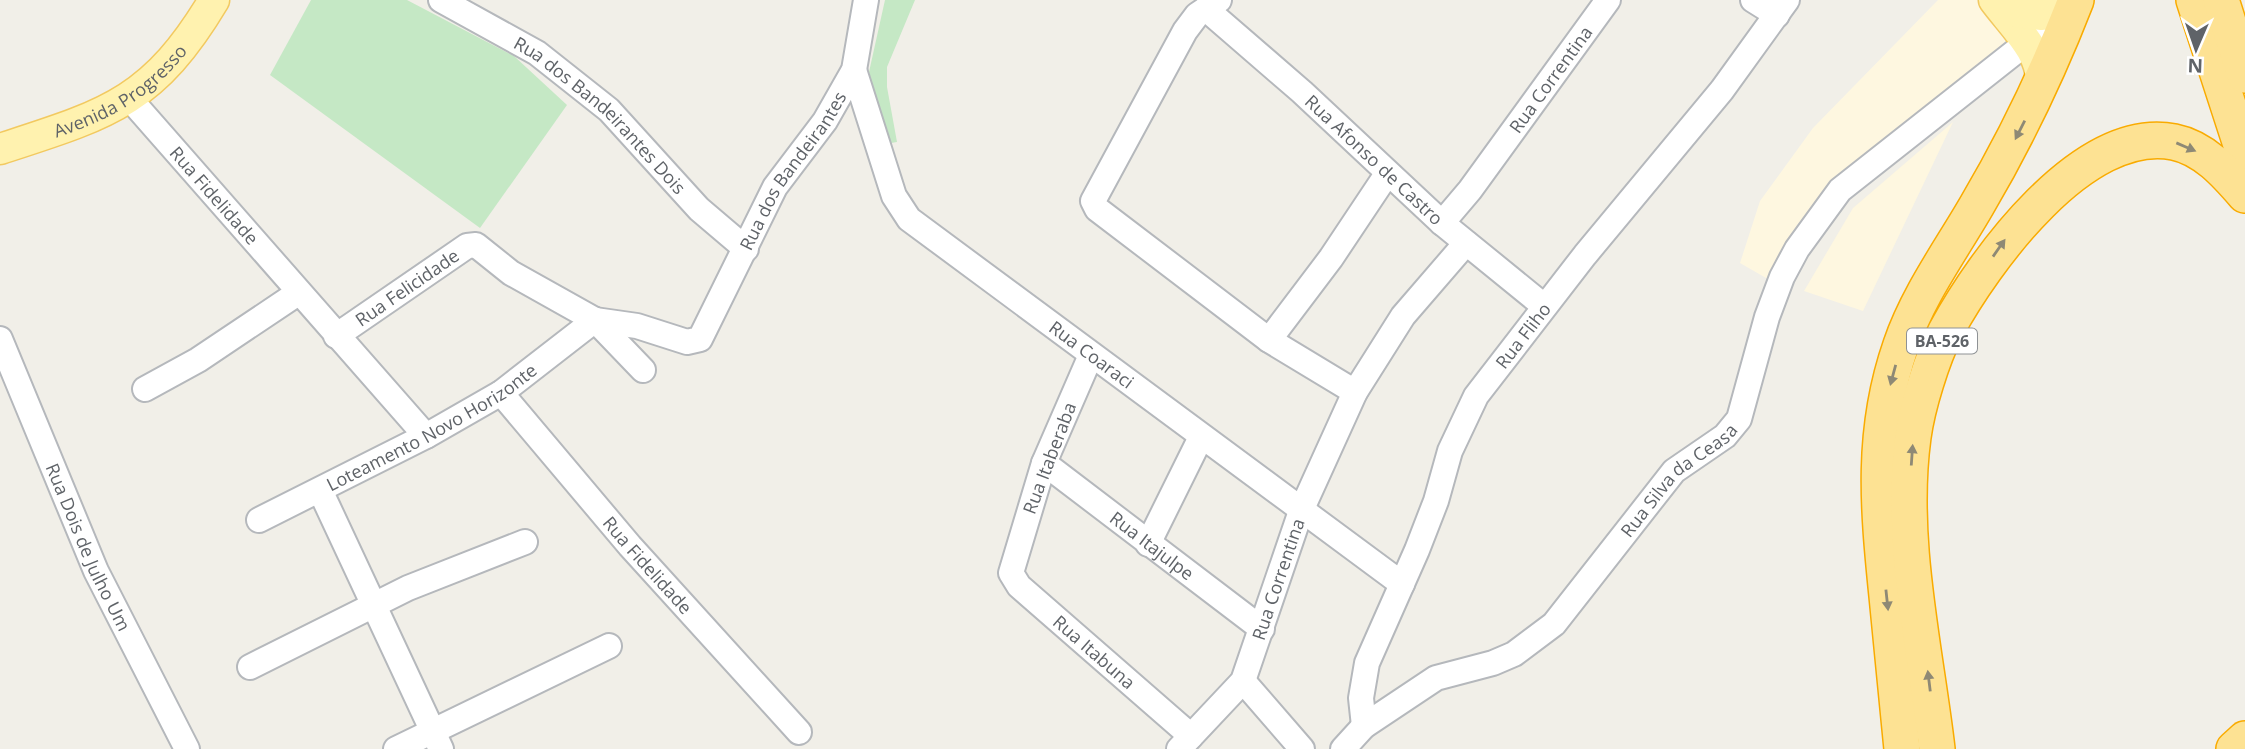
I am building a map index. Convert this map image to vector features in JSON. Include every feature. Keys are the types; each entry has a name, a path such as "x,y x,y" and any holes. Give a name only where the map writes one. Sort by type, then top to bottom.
{"highway":[{"path":"1902,749 1879,522 1877,460 1885,405 1901,343 1932,280 2018,134 2076,0"},
{"path":"2194,0 2245,157"},
{"path":"2221,0 2245,75"},
{"name":"BA-526","path":"1937,749 1914,572 1909,488 1913,436 1945,334 2008,236 2077,172 2103,153 2138,142 2176,142 2207,156 2245,195"},
{"path":"2234,749 2245,739"}],"main road":[{"name":"Avenida Progresso","path":"0,149 101,115 130,99 158,76 176,55 214,0"},
{"path":"1995,0 2009,11 2054,8"},
{"path":"1995,0 2040,64 2040,86"}],"street":[{"name":"Rua dos Bandeirantes Dois","path":"441,0 537,53 609,110 699,209 746,249"},
{"name":"Rua dos Bandeirantes","path":"595,320 637,326 692,342 702,335 775,187 825,121 854,70 866,0"},
{"name":"Rua Correntina","path":"1441,223 1470,190 1608,0"},
{"path":"1753,0 1782,7"},
{"name":"Rua Afonso de Castro","path":"1212,5 1441,223 1544,306"},
{"path":"1212,5 1191,22 1165,64 1093,201 1097,209 1269,340 1355,392"},
{"name":"Rua Fliho","path":"1364,726 1361,698 1364,671 1436,501 1461,424 1492,373 1722,90 1782,7"},
{"name":"Rua Silva da Ceasa","path":"1343,749 1364,726 1436,678 1493,663 1514,654 1553,624 1674,471 1725,436 1739,419 1767,317 1782,277 1797,248 1840,190 2025,44 2054,8"},
{"name":"Rua Coaraci","path":"854,70 894,196 904,214 1402,584"},
{"name":"Rua Fidelidade","path":"130,99 426,436"},
{"path":"1269,340 1331,258 1387,173"},
{"name":"Rua Correntina","path":"1185,742 1243,681 1301,511 1355,392 1403,316 1466,243"},
{"name":"Rua Felicidade","path":"336,336 467,246 480,246 511,273 595,320"},
{"path":"145,389 198,360 298,293"},
{"path":"595,320 643,370"},
{"name":"Loteamento Novo Horizonte","path":"259,520 426,436 501,393 595,320"},
{"name":"Rua Dois de Julho Um","path":"0,339 96,571 187,749"},
{"name":"Rua Itaberaba","path":"1011,563 1044,463 1091,355"},
{"name":"Rua Fidelidade","path":"501,393 630,545 799,732"},
{"path":"1148,544 1202,437"},
{"name":"Rua Itajulpe","path":"1044,463 1262,629"},
{"path":"320,490 437,740"},
{"path":"250,667 374,604 525,542"},
{"name":"Rua Itabuna","path":"1011,563 1011,572 1019,586 1185,742"},
{"path":"396,749 437,740 609,646"},
{"path":"1243,681 1302,749"}],"shaded area":[{"path":"1938,0 1977,0 2013,45 1831,185 1797,225 1773,282 1740,263 1760,201 1813,128"},
{"path":"1953,122 1863,311 1804,291 1853,208"}],"green space":[{"path":"311,0 407,0 514,56 567,105 480,228 270,75"},
{"path":"885,0 915,0 887,67 887,87 897,142 885,144 869,72"}]}
